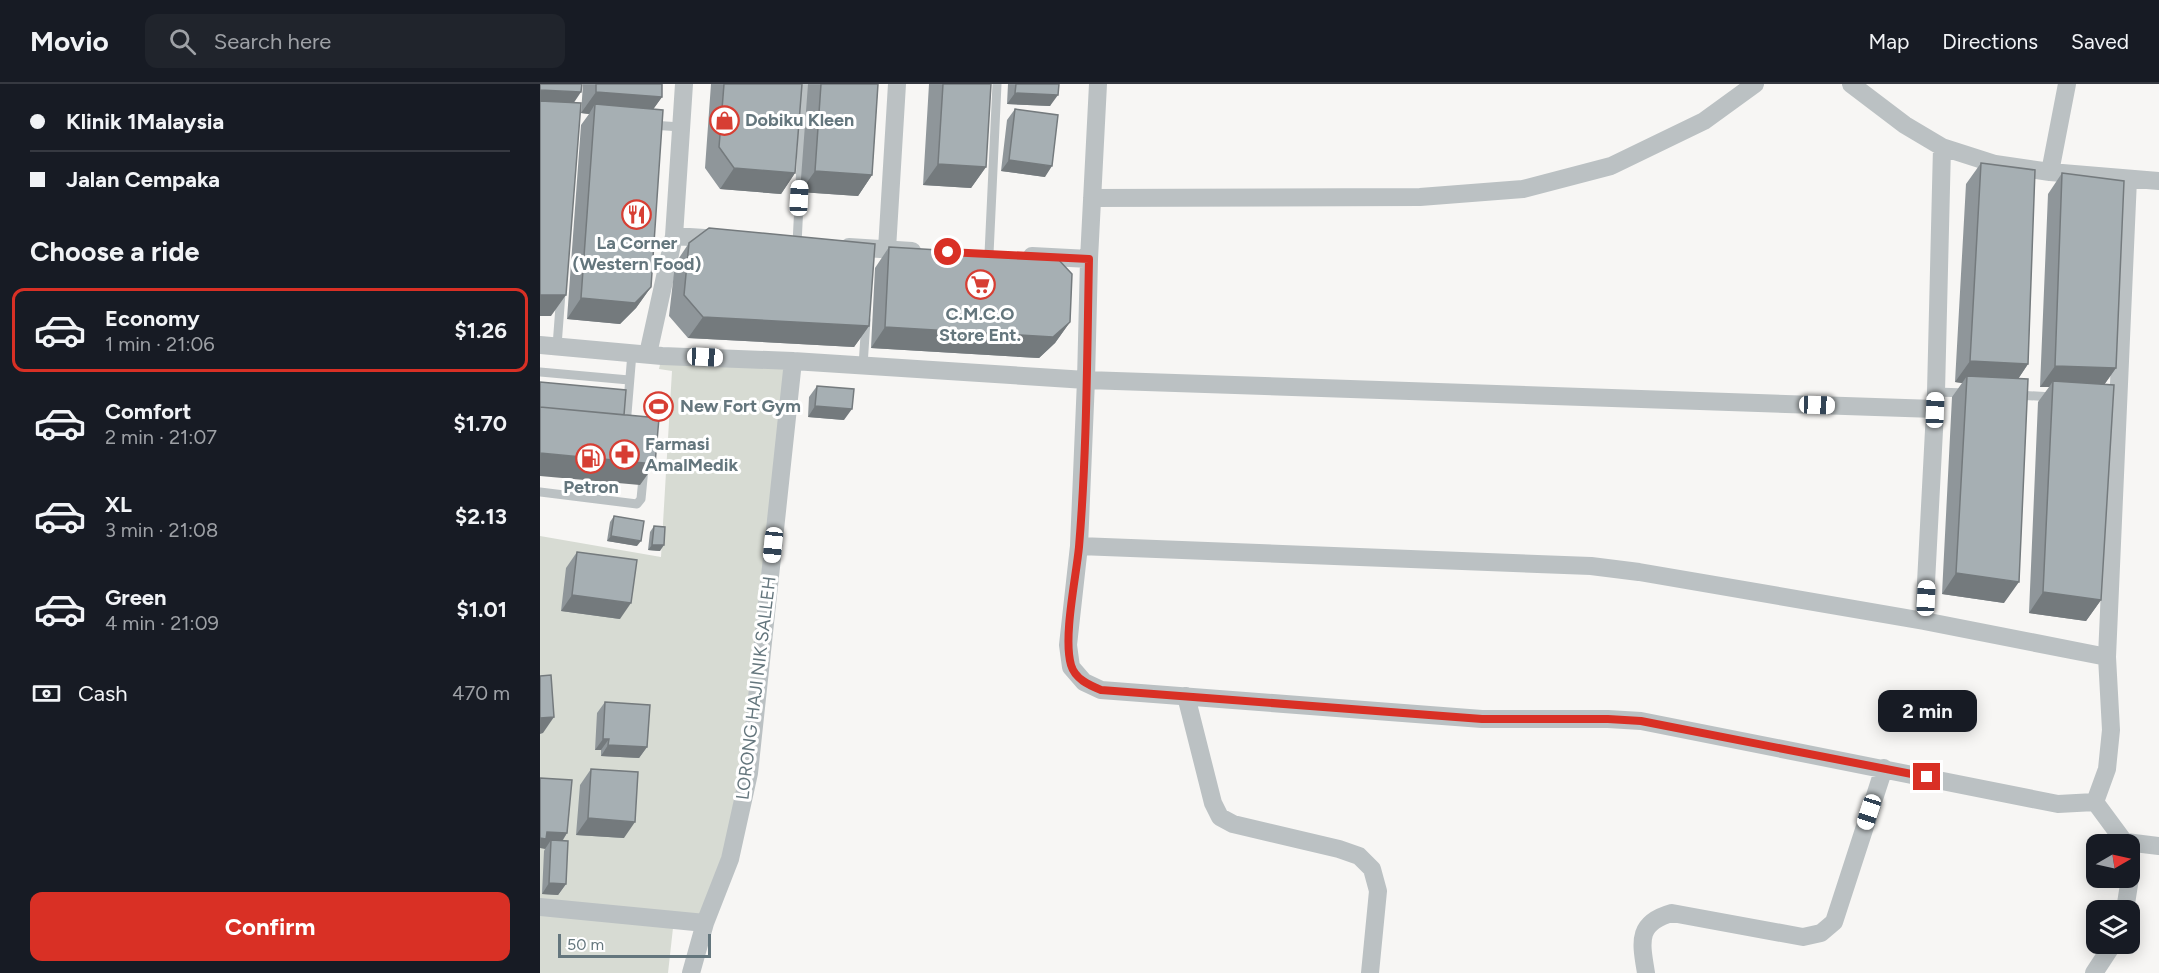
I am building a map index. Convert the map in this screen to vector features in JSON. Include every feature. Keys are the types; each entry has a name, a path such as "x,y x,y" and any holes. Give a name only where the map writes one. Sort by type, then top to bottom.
{"street":[{"path":"640,354 674,236 684,84"},
{"path":"876,253 897,84"},
{"path":"1098,84 1089,259 1079,546 1068,645 1071,667 1084,682 1101,690 1482,719 1641,721 2058,804 2095,802"},
{"path":"1092,198 1420,197 1523,189 1611,166 1704,122 1755,84"},
{"path":"1851,84 1905,125 1942,147 1995,164 2159,181"},
{"path":"2050,171 2067,84"},
{"path":"1924,621 1936,401 1942,147"},
{"path":"2095,802 2107,769 2111,730 2107,657 2114,399 2128,179"},
{"path":"674,236 741,240"},
{"path":"774,243 876,253 932,252"},
{"path":"966,253 1089,259"},
{"path":"549,346 640,354 793,361 1086,380 1936,401"},
{"name":"LORONG HAJI NIK SALLEH","path":"691,973 705,923 730,859 749,773 793,361"},
{"path":"1079,546 1591,566 1639,572 1924,621 2107,657"},
{"path":"1186,696 1213,803 1220,817 1233,824 1339,849 1359,856 1372,869 1378,891 1370,973"},
{"path":"1646,973 1642,946 1644,930 1655,918 1672,913 1803,937 1821,933 1834,922 1884,768"},
{"path":"2095,802 2119,834"},
{"path":"2140,844 2159,846"},
{"path":"540,908 705,923"},
{"path":"2094,973 2108,954"}],"lane":[{"path":"796,244 805,84"},
{"path":"989,254 997,84"},
{"path":"638,124 681,127"},
{"path":"549,346 561,286"},
{"path":"863,366 867,307"},
{"path":"635,427 626,426 629,380 640,354"},
{"path":"540,372 629,380"},
{"path":"1936,401 1982,394"},
{"path":"2005,395 2062,397"},
{"path":"540,492 637,504 641,499 645,454"}],"shaded area":[{"path":"662,356 793,361 749,773 705,923 540,908 540,536 661,557 672,371 659,369"},
{"path":"540,915 673,928 668,973 540,973"}],"building":[{"path":"540,84 582,84 581,92 540,90"},
{"path":"596,84 662,84 662,97 596,92"},
{"path":"724,84 802,84 795,173 734,168 719,147"},
{"path":"821,84 878,84 872,175 815,171"},
{"path":"943,84 991,84 986,167 938,164"},
{"path":"1016,84 1059,84 1058,95 1015,93"},
{"path":"540,101 581,103 566,295 540,295"},
{"path":"595,104 663,110 651,287 635,303 581,298"},
{"path":"1015,109 1058,115 1052,166 1009,160"},
{"path":"1981,163 2035,170 2028,364 1970,361"},
{"path":"2062,173 2124,181 2116,368 2055,366"},
{"path":"709,228 875,244 869,326 703,317 684,295 689,243"},
{"path":"889,247 1056,257 1072,274 1070,322 1053,337 885,327"},
{"path":"1967,376 2028,379 2019,582 1956,573"},
{"path":"2053,381 2114,385 2101,600 2043,592"},
{"path":"540,382 626,390 624,415 540,407"},
{"path":"817,386 854,389 852,409 815,406"},
{"path":"540,407 659,418 655,464 540,453"},
{"path":"614,516 644,521 641,541 611,536"},
{"path":"654,526 665,527 664,545 652,545"},
{"path":"577,552 637,560 631,603 572,595"},
{"path":"551,675 554,717 540,718 540,676"},
{"path":"605,702 650,705 647,747 608,745 609,739 603,739"},
{"path":"591,769 638,772 635,822 588,818"},
{"path":"540,778 572,780 567,833 547,832 546,839 540,838"},
{"path":"551,840 568,841 566,884 549,883"}],"place":[{"name":"Dobiku Kleen","path":"724,120"},
{"name":"La Corner (Western Food)","path":"637,214"},
{"name":"C.M.C.O Store Ent.","path":"980,285"},
{"name":"New Fort Gym","path":"659,406"},
{"name":"Farmasi AmalMedik","path":"624,454"},
{"name":"Petron","path":"591,458"}],"route":[{"path":"948,252 1089,259 1079,546 1068,645 1071,667 1084,682 1101,690 1482,719 1641,721 1927,777"}]}
